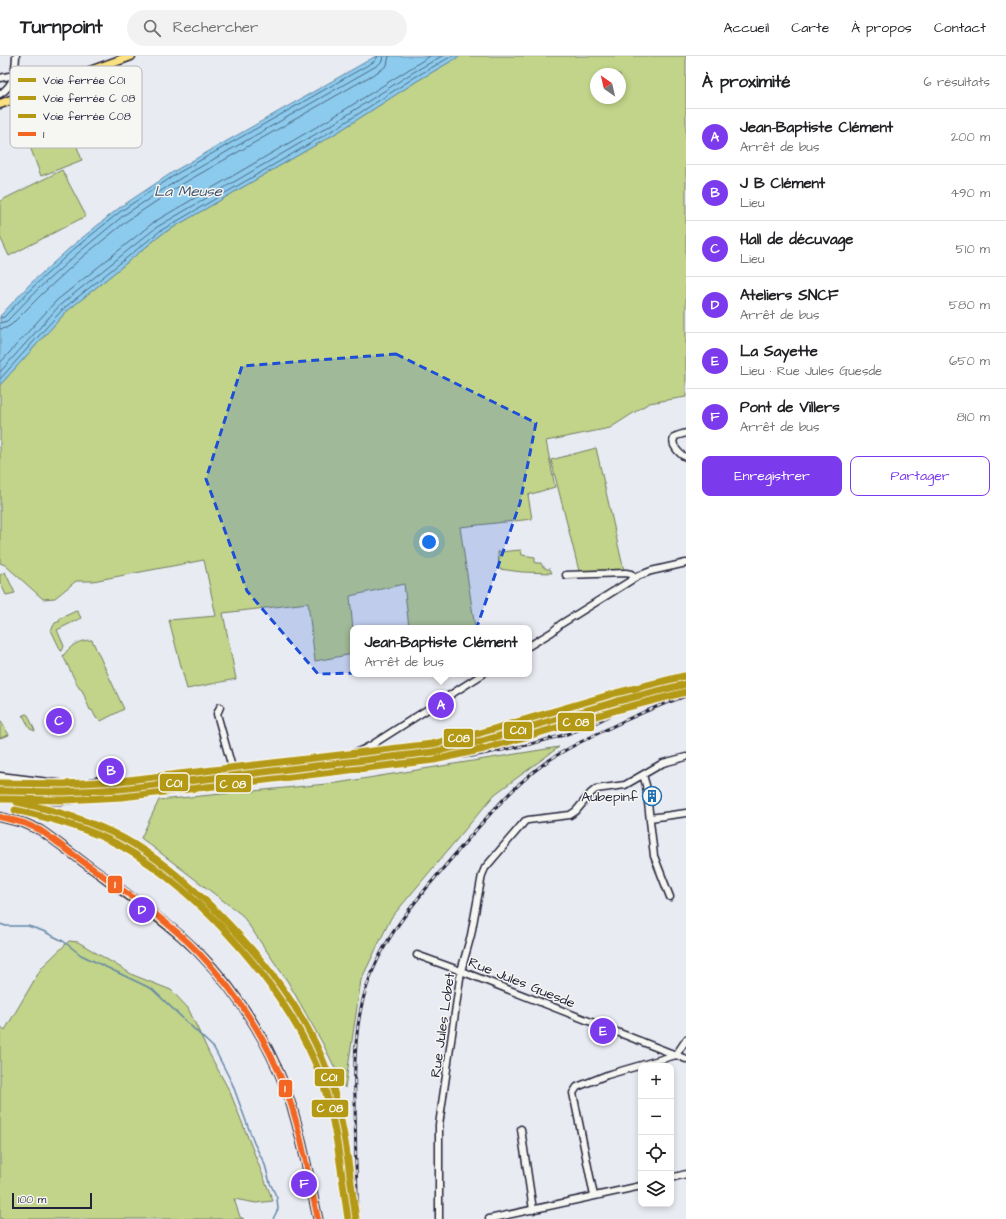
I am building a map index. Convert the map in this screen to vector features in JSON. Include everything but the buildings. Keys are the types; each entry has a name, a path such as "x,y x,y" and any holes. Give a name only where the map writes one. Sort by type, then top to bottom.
{"main road":[{"path":"104,66 131,56"},
{"path":"0,104 10,100"},
{"path":"0,817 24,823 40,830 150,912 187,942 230,989 251,1020 267,1049 285,1088 296,1120 318,1219"}],"street":[{"path":"15,66 16,56"},
{"path":"0,78 10,75"},
{"path":"0,94 10,86"},
{"path":"686,433 677,436 674,439 674,444 675,448 681,455 686,457"},
{"path":"532,644 634,578 651,571 686,563"},
{"path":"566,575 626,573 631,574 634,578"},
{"path":"0,776 38,781 82,784 100,780 119,784 338,758 354,754 370,746 478,677"},
{"path":"220,707 217,714 233,771"},
{"name":"Rue Jules Lobet","path":"439,1219 439,1130 461,971 471,935 483,872 487,865 522,824 528,820 570,815 576,811 590,793 596,789 625,785 663,763 686,757"},
{"path":"643,775 646,785 654,856 670,897"},
{"path":"650,818 686,813"},
{"name":"Rue Jules Guesde","path":"417,955 686,1059"},
{"path":"594,1196 573,1093 577,1087 607,1075 676,1054 686,1040"},
{"path":"521,1129 533,1210"},
{"path":"674,1177 686,1174"},
{"path":"489,1219 638,1187"}],"highlighted area":[{"path":"396,354 536,423 520,503 462,670 318,674 247,591 206,479 242,366"}],"green space":[{"path":"460,56 686,56 686,397 649,403 610,428 546,441 555,487 528,495 532,519 460,527 475,625 409,625 404,584 350,596 352,625 350,625 350,655 315,661 308,603 223,613 236,679 187,689 169,620 216,616 204,560 93,581 76,581 55,598 43,599 5,565 0,563 0,385 66,312 162,234 338,132 417,81"},
{"path":"30,148 78,148 82,160 41,176"},
{"path":"62,170 86,216 9,256 0,237 0,201"},
{"path":"596,448 624,571 580,575 551,460"},
{"path":"521,550 522,555 535,557 535,563 541,563 546,569 550,569 552,573 522,572 499,569 498,552"},
{"path":"5,572 15,593 6,595 0,582 0,575"},
{"path":"76,611 81,618 57,630 64,646 61,651 51,630 55,623 60,621 59,619"},
{"path":"92,640 124,709 101,721 96,718 92,710 90,710 82,690 79,688 63,656 75,644"},
{"path":"23,715 28,715 35,731 30,729"},
{"path":"0,720 9,735 0,738"},
{"path":"559,747 495,794 391,918 361,980 345,1088 323,1044 288,982 242,915 141,838 159,800 337,783"},
{"path":"69,941 78,942 133,975 171,990 188,1008 209,1053 230,1092 273,1201 256,1203 234,1199 240,1217 244,1219 0,1219 0,1026 5,1030 42,967"}],"water":[{"name":"La Meuse","path":"376,56 460,56 417,81 338,132 162,234 66,312 0,385 0,316 31,283 72,246 119,208 176,170"}],"waterway":[{"path":"0,924 6,926 28,926 43,931 63,941 81,955 152,989 214,1048 232,1083 254,1143 265,1165 270,1183 277,1198 278,1209 273,1219"}],"railway":[{"path":"358,1219 355,1074 357,1030 361,1008 368,984 377,961 388,940 416,901 472,834 522,781 545,763 572,746 643,712 686,696"},
{"path":"0,801 62,804 473,756 527,745 564,735 589,726 628,707 663,697"}],"rail line":[{"name":"C08","path":"0,783 64,784 120,781 432,744 480,733 616,693 684,676"},
{"name":"C01","path":"0,791 64,792 121,789 433,752 482,741 618,701 686,684"},
{"name":"C01","path":"17,802 44,808 84,821 136,845 161,862 207,902 252,949 296,1009 320,1053 329,1076 343,1129 356,1219"}],"transit line":[{"path":"0,799 64,800 122,797 434,760 484,749 620,709 686,692"},
{"path":"15,810 70,824 121,846 151,865 182,889 240,947 266,980 289,1013 308,1047 322,1080 335,1131 348,1219"},
{"name":"1","path":"0,817 24,823 40,830 136,899 162,919 198,952 225,983 259,1033 285,1087 296,1119 318,1219"}],"place":[{"name":"Jean-Baptiste Clément","path":"441,705"},
{"name":"Hall de décuvage","path":"59,721"},
{"name":"J B Clément","path":"111,771"},
{"name":"Aubepinf","path":"652,796"},
{"name":"Ateliers SNCF","path":"142,910"},
{"name":"La Sayette","path":"603,1031"},
{"name":"Pont de Villers","path":"304,1184"}]}
